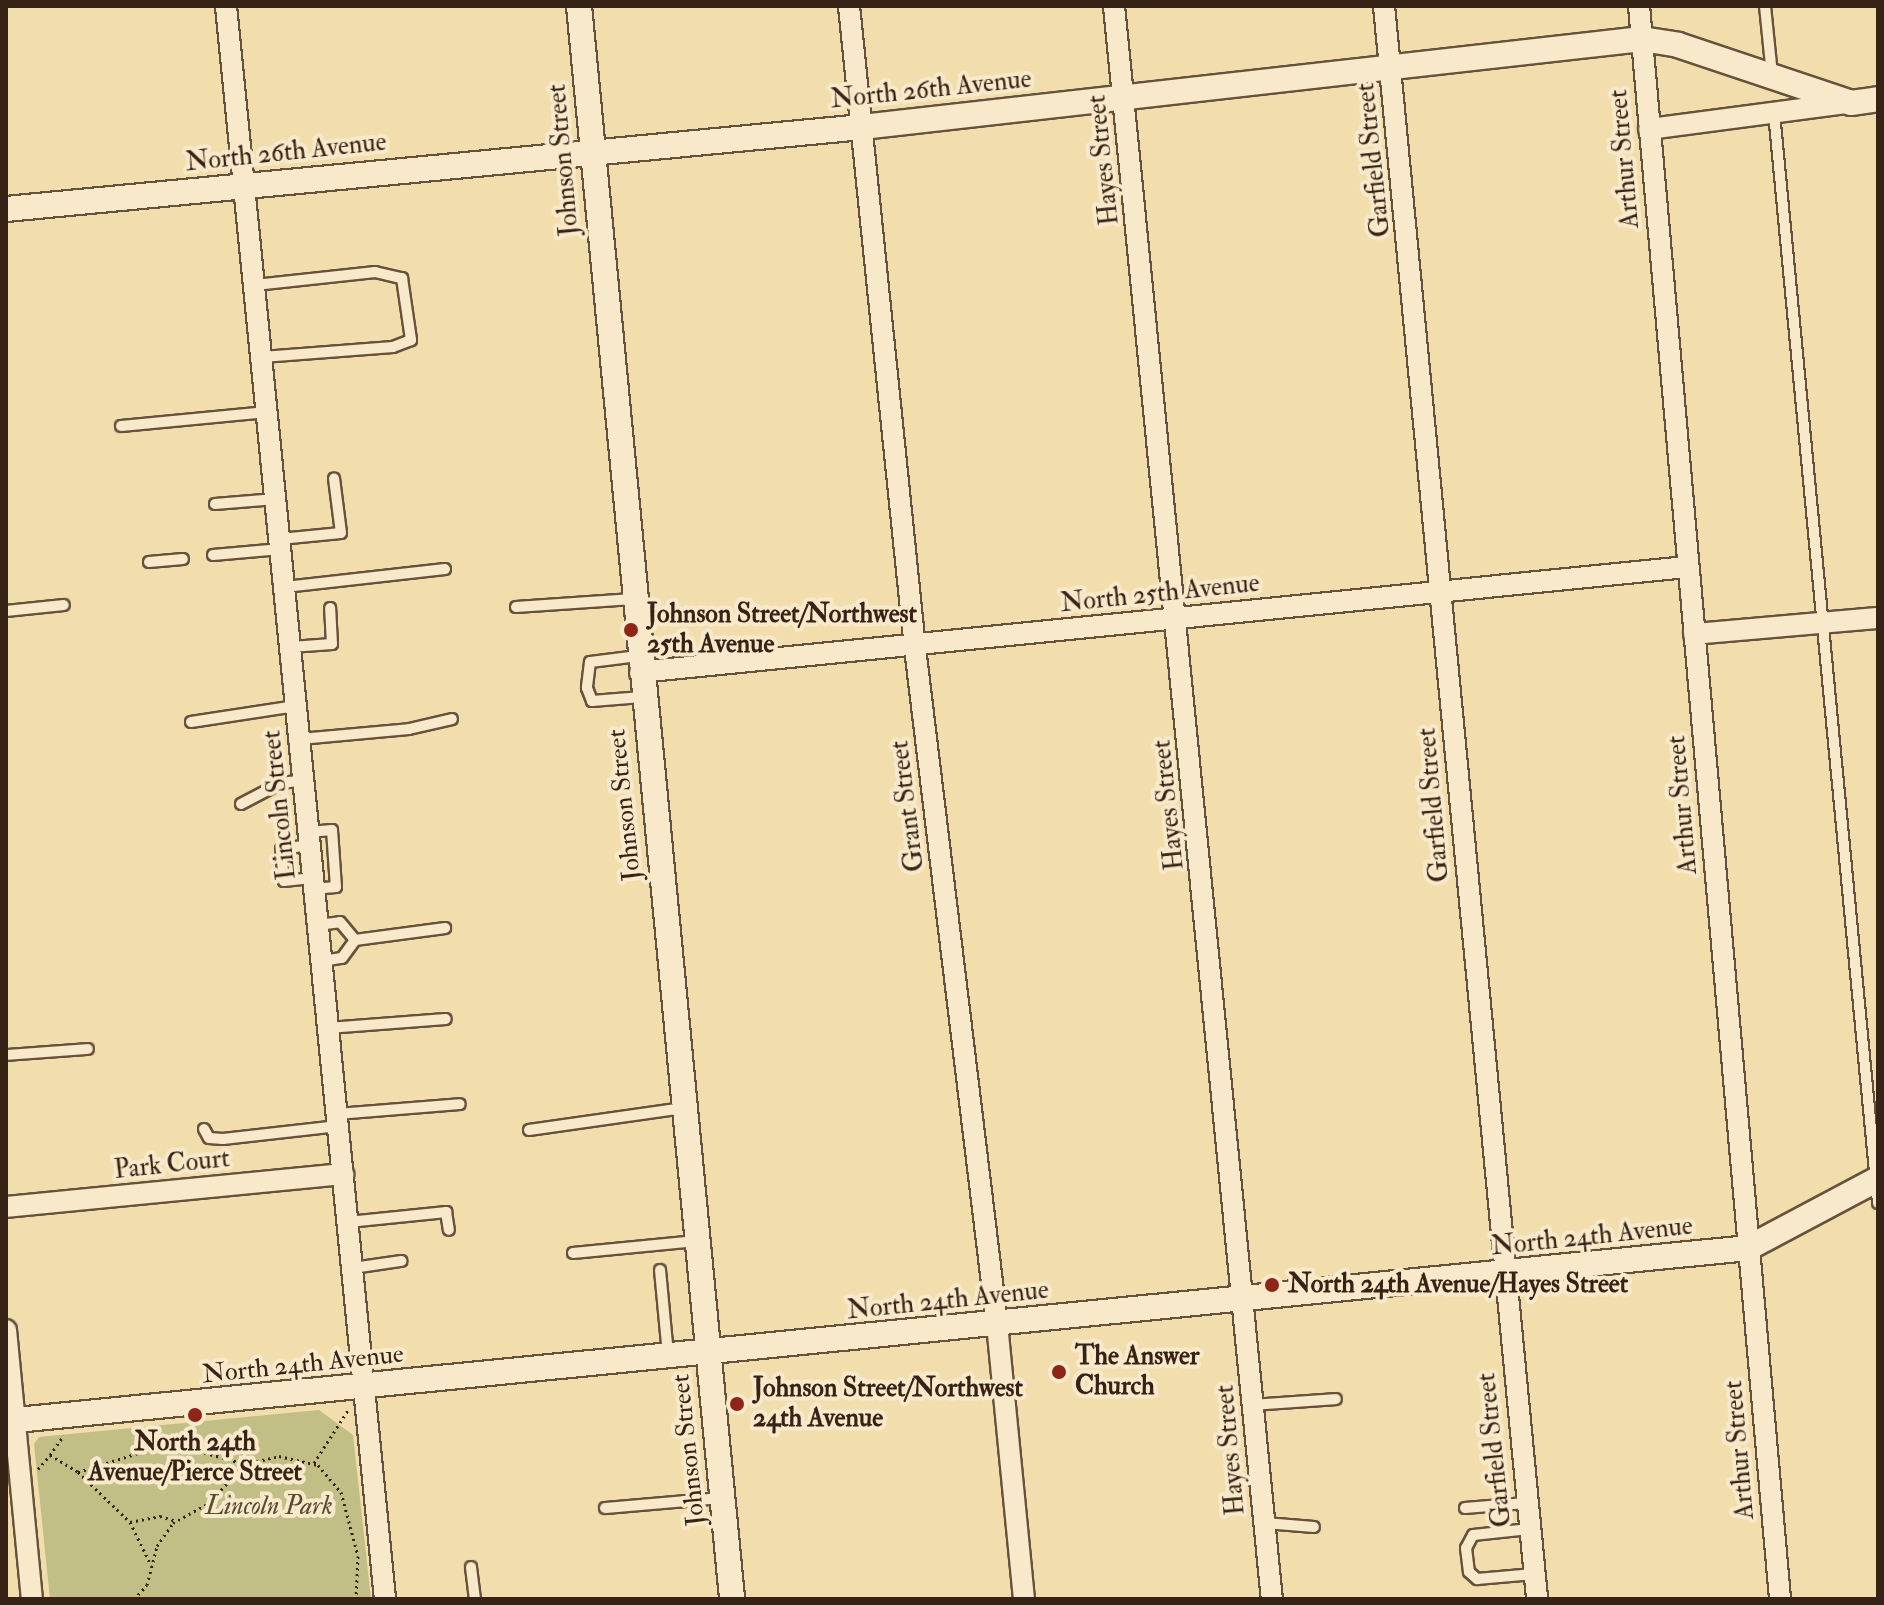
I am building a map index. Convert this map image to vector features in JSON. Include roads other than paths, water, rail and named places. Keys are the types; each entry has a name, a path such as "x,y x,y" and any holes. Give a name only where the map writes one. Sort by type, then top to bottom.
{"street":[{"name":"Lincoln Street","path":"226,6 353,1268 357,1396 385,1599"},
{"name":"Johnson Street","path":"579,6 642,697 732,1599"},
{"name":"Grant Street","path":"849,6 915,648 997,1324 1024,1599"},
{"name":"Hayes Street","path":"1114,6 1177,616 1272,1599"},
{"name":"Garfield Street","path":"1384,6 1441,592 1502,1274 1537,1599"},
{"name":"Arthur Street","path":"1639,6 1686,567 1780,1599"},
{"name":"North 26th Avenue","path":"6,209 591,150 862,127 1390,65 1642,39 1851,103"},
{"name":"North 26th Avenue","path":"1649,129 1878,99"},
{"name":"North 25th Avenue","path":"639,664 915,648 1177,616 1686,567"},
{"path":"1694,634 1878,618"},
{"name":"Park Court","path":"6,1207 343,1174"},
{"name":"North 24th Avenue","path":"10,1421 357,1396 668,1356 1748,1248 1877,1187"},
{"path":"6,1330 10,1421 32,1599"}],"lane":[{"path":"1765,6 1772,77"},
{"path":"1774,113 1877,1187"},
{"path":"255,285 375,272 402,278 411,340 393,347 262,357"},
{"path":"121,426 267,412"},
{"path":"213,555 341,533 334,478"},
{"path":"215,504 276,499"},
{"path":"149,562 183,559"},
{"path":"285,587 445,569"},
{"path":"516,607 633,599"},
{"path":"6,611 64,605"},
{"path":"291,647 332,644 330,608"},
{"path":"639,664 590,662 587,688 592,701 642,697"},
{"path":"191,722 296,706"},
{"path":"300,739 409,729 452,719"},
{"path":"241,804 281,783 304,780"},
{"path":"310,839 281,849 284,881 314,884"},
{"path":"317,925 340,922 355,940"},
{"path":"322,961 342,958 355,940 445,928"},
{"path":"328,1028 446,1019"},
{"path":"6,1055 88,1049"},
{"path":"204,1129 209,1138 223,1139 460,1104"},
{"path":"529,1130 683,1108"},
{"path":"348,1222 446,1212 449,1230"},
{"path":"573,1253 696,1241"},
{"path":"353,1268 401,1261"},
{"path":"660,1270 668,1356"},
{"path":"1253,1405 1336,1399"},
{"path":"605,1508 722,1498"},
{"path":"1465,1508 1526,1503"},
{"path":"1265,1523 1314,1527"},
{"path":"1529,1529 1473,1535 1466,1548 1469,1572 1477,1579 1534,1574"},
{"path":"471,1567 475,1599"}],"place":[{"name":"Johnson Street/Northwest 25th Avenue","path":"631,630"},
{"name":"North 24th Avenue/Hayes Street","path":"1272,1285"},
{"name":"The Answer Church","path":"1059,1372"},
{"name":"Johnson Street/Northwest 24th Avenue","path":"737,1404"},
{"name":"North 24th Avenue/Pierce Street","path":"195,1415"}],"park label":[{"name":"Lincoln Park","path":"269,1507"}]}
